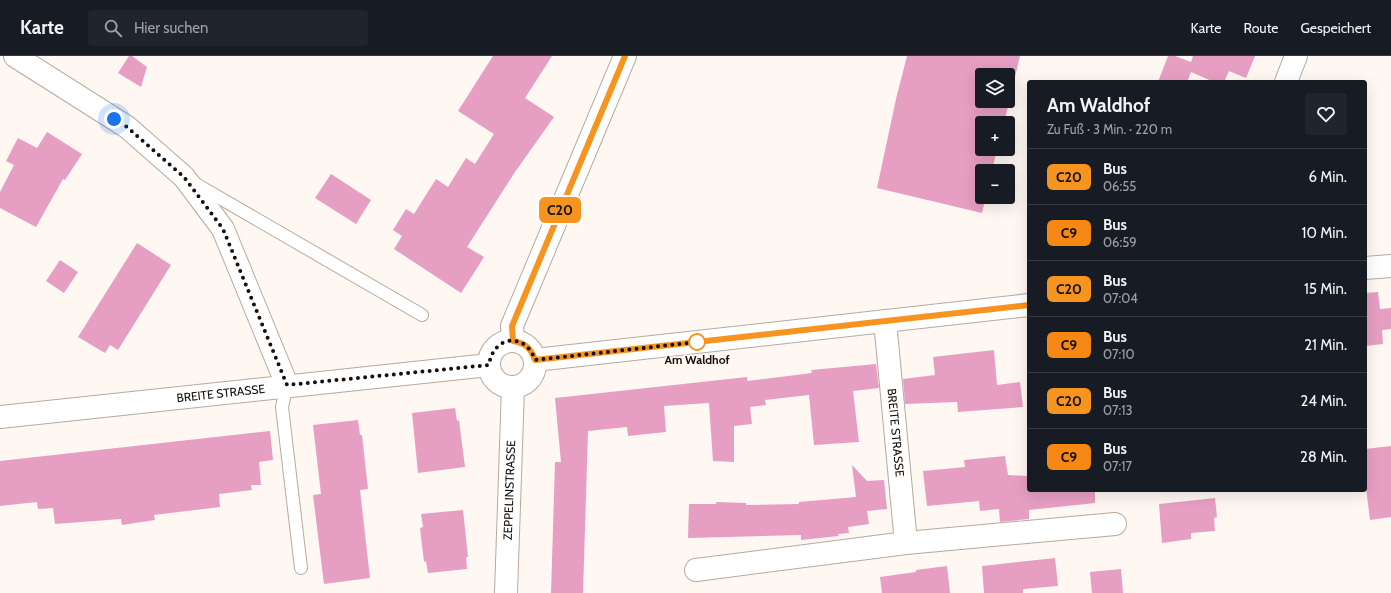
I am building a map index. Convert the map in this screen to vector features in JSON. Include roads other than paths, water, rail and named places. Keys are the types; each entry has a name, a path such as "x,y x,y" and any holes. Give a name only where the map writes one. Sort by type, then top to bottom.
{"street":[{"path":"15,56 127,127 184,177 223,229 287,385"},
{"path":"513,341 512,326 625,56"},
{"path":"1287,80 1296,56"},
{"path":"1367,268 1391,266"},
{"path":"535,360 1027,305"},
{"name":"BREITE STRASSE","path":"885,321 906,543"},
{"path":"513,341 521,342 528,346 535,360 534,370 530,378 523,384 513,387 504,385 497,381 491,374 489,365 490,356 496,347 504,342 513,341"},
{"name":"BREITE STRASSE","path":"0,417 287,385 489,365"},
{"name":"ZEPPELINSTRASSE","path":"506,593 513,387"},
{"path":"696,570 906,543 1115,524"}],"lane":[{"path":"184,177 422,315"},
{"path":"287,385 282,406 301,568"}],"place":[{"name":"Am Waldhof","path":"697,342"}]}
